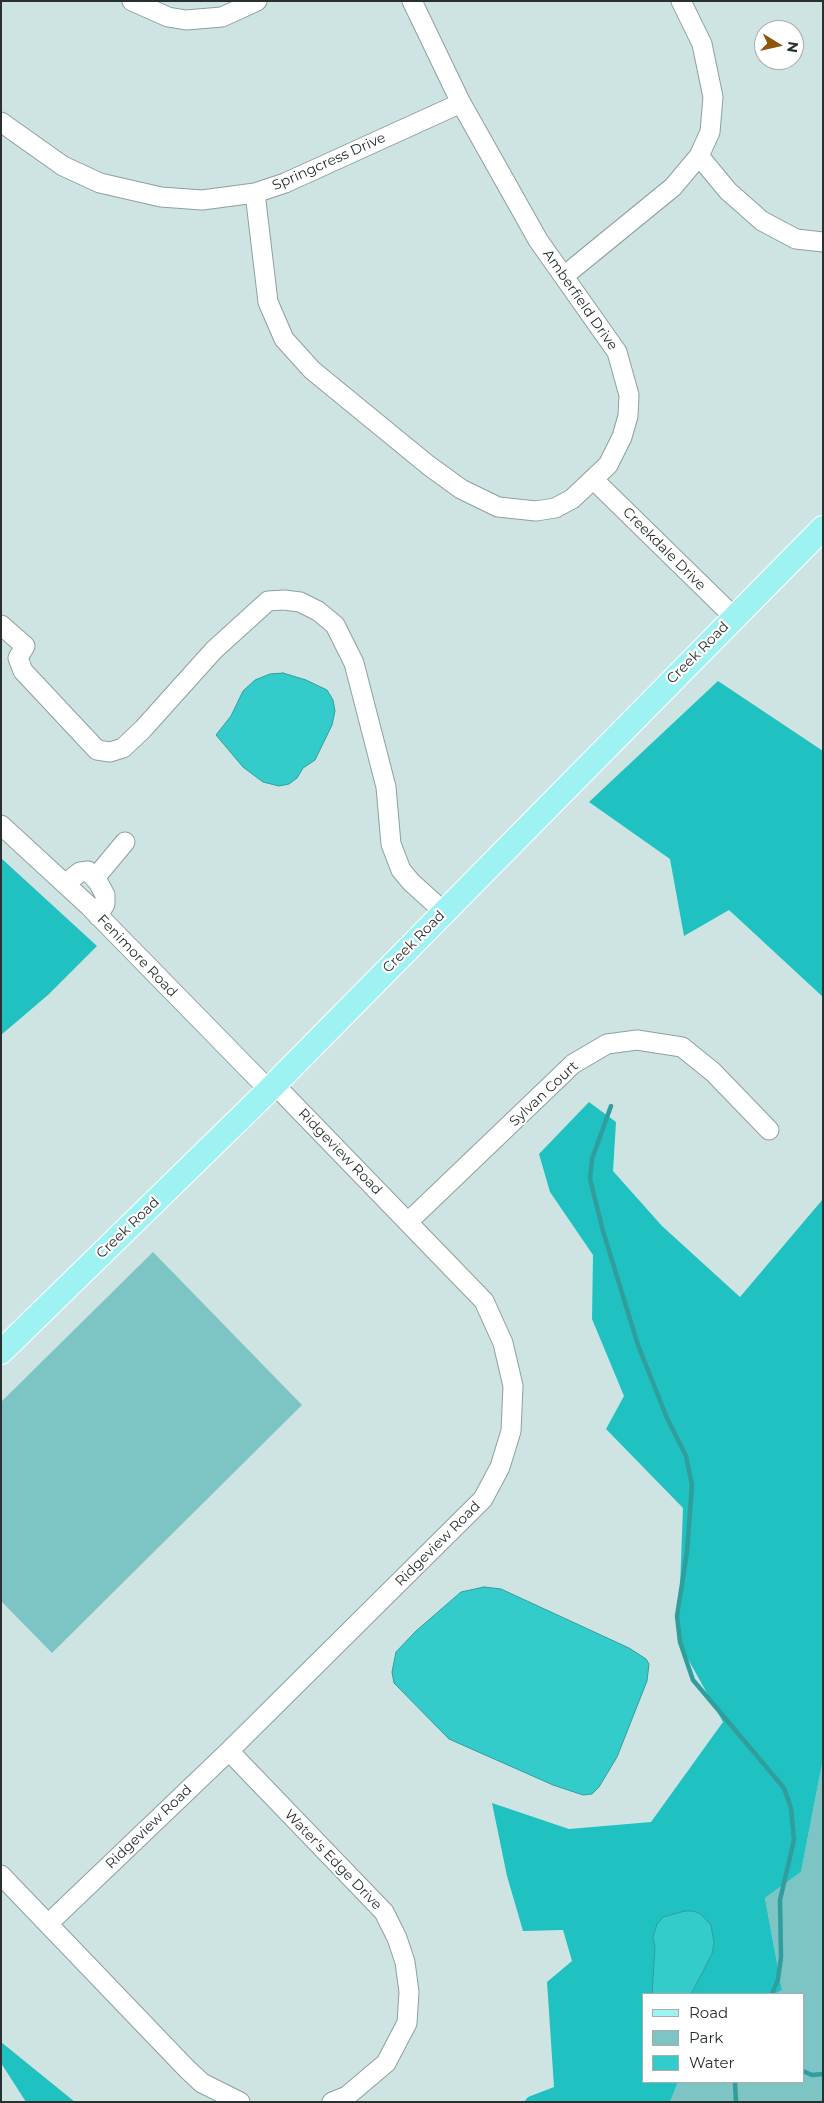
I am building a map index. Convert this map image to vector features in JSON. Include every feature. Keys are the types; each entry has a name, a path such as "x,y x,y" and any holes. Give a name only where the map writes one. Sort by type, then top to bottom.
{"main road":[{"name":"Creek Road","path":"1,1352 272,1087 823,528"}],"street":[{"path":"132,1 168,17 186,20 222,17 257,1"},
{"name":"Amberfield Drive","path":"255,193 268,302 284,339 312,370 428,465 461,489 498,506 536,511 554,508 572,499 608,465 622,437 628,416 629,395 617,352 538,240 461,103 412,1"},
{"path":"564,276 673,187 699,156 710,132 713,97 702,44 681,1"},
{"name":"Springcress Drive","path":"1,122 63,166 100,183 160,197 202,200 255,193 285,183 461,103"},
{"path":"699,156 728,191 762,221 796,239 823,242"},
{"name":"Creekdale Drive","path":"594,480 734,617"},
{"path":"1,625 25,646 18,658 22,671 97,750 110,752 123,748 143,730 214,650 268,601 300,602 318,611 334,625 354,663 386,787 391,844 401,870 411,882 444,912"},
{"name":"Fenimore Road","path":"1,825 65,884 272,1087"},
{"path":"95,878 125,842"},
{"path":"65,884 80,872 88,871 95,878 105,895 105,904 98,916"},
{"name":"Sylvan Court","path":"408,1222 573,1064 607,1044 637,1040 682,1047 713,1072 769,1130"},
{"name":"Ridgeview Road","path":"49,1924 229,1751 483,1499 500,1467 511,1431 513,1386 503,1343 484,1301 408,1222 272,1087"},
{"name":"Water's Edge Drive","path":"229,1751 384,1912 397,1938 405,1962 409,1992 408,2023 386,2063 347,2096 332,2102"},
{"path":"1,1875 186,2069 202,2083 240,2102"}],"green space":[{"path":"153,1252 302,1405 52,1653 1,1601 1,1402"},
{"path":"823,1759 823,2102 670,2102 678,2083 804,2083 804,1993 777,1993 782,1990 765,1898 801,1872"}],"shaded area":[{"path":"718,681 823,751 823,997 729,910 684,936 670,859 589,802"},
{"path":"1,858 97,946 48,995 1,1035"},
{"path":"589,1102 616,1122 613,1171 662,1226 740,1297 823,1199 823,1759 801,1872 765,1898 782,1990 777,1993 642,1993 642,2083 678,2083 670,2102 524,2102 528,2097 554,2087 547,1982 572,1961 563,1930 523,1931 507,1876 492,1803 569,1829 651,1822 723,1722 678,1641 683,1508 606,1429 624,1396 592,1319 593,1255 550,1192 539,1154"},
{"path":"1,2042 75,2102 26,2102 1,2063"}],"water":[{"path":"283,673 306,680 327,690 333,700 335,711 332,725 315,760 303,768 297,778 289,784 279,786 263,782 243,767 216,735 231,716 243,691 255,680 270,674"},
{"path":"484,1587 501,1589 629,1648 646,1659 649,1664 647,1681 617,1757 599,1787 592,1794 583,1795 553,1785 449,1739 394,1683 392,1672 396,1652 416,1631 461,1592"},
{"path":"685,1911 693,1911 701,1914 711,1925 714,1943 712,1954 692,1993 652,1993 655,1948 653,1937 657,1924 663,1917"}],"waterway":[{"path":"611,1106 592,1159 590,1179 603,1231 638,1345 667,1418 686,1456 692,1485 687,1552 677,1616 680,1642 693,1680 784,1788 791,1808 794,1840 780,1900 781,1957 778,1979 772,1993"},
{"path":"804,2071 812,2075 823,2074"},
{"path":"735,2083 736,2102"}]}
